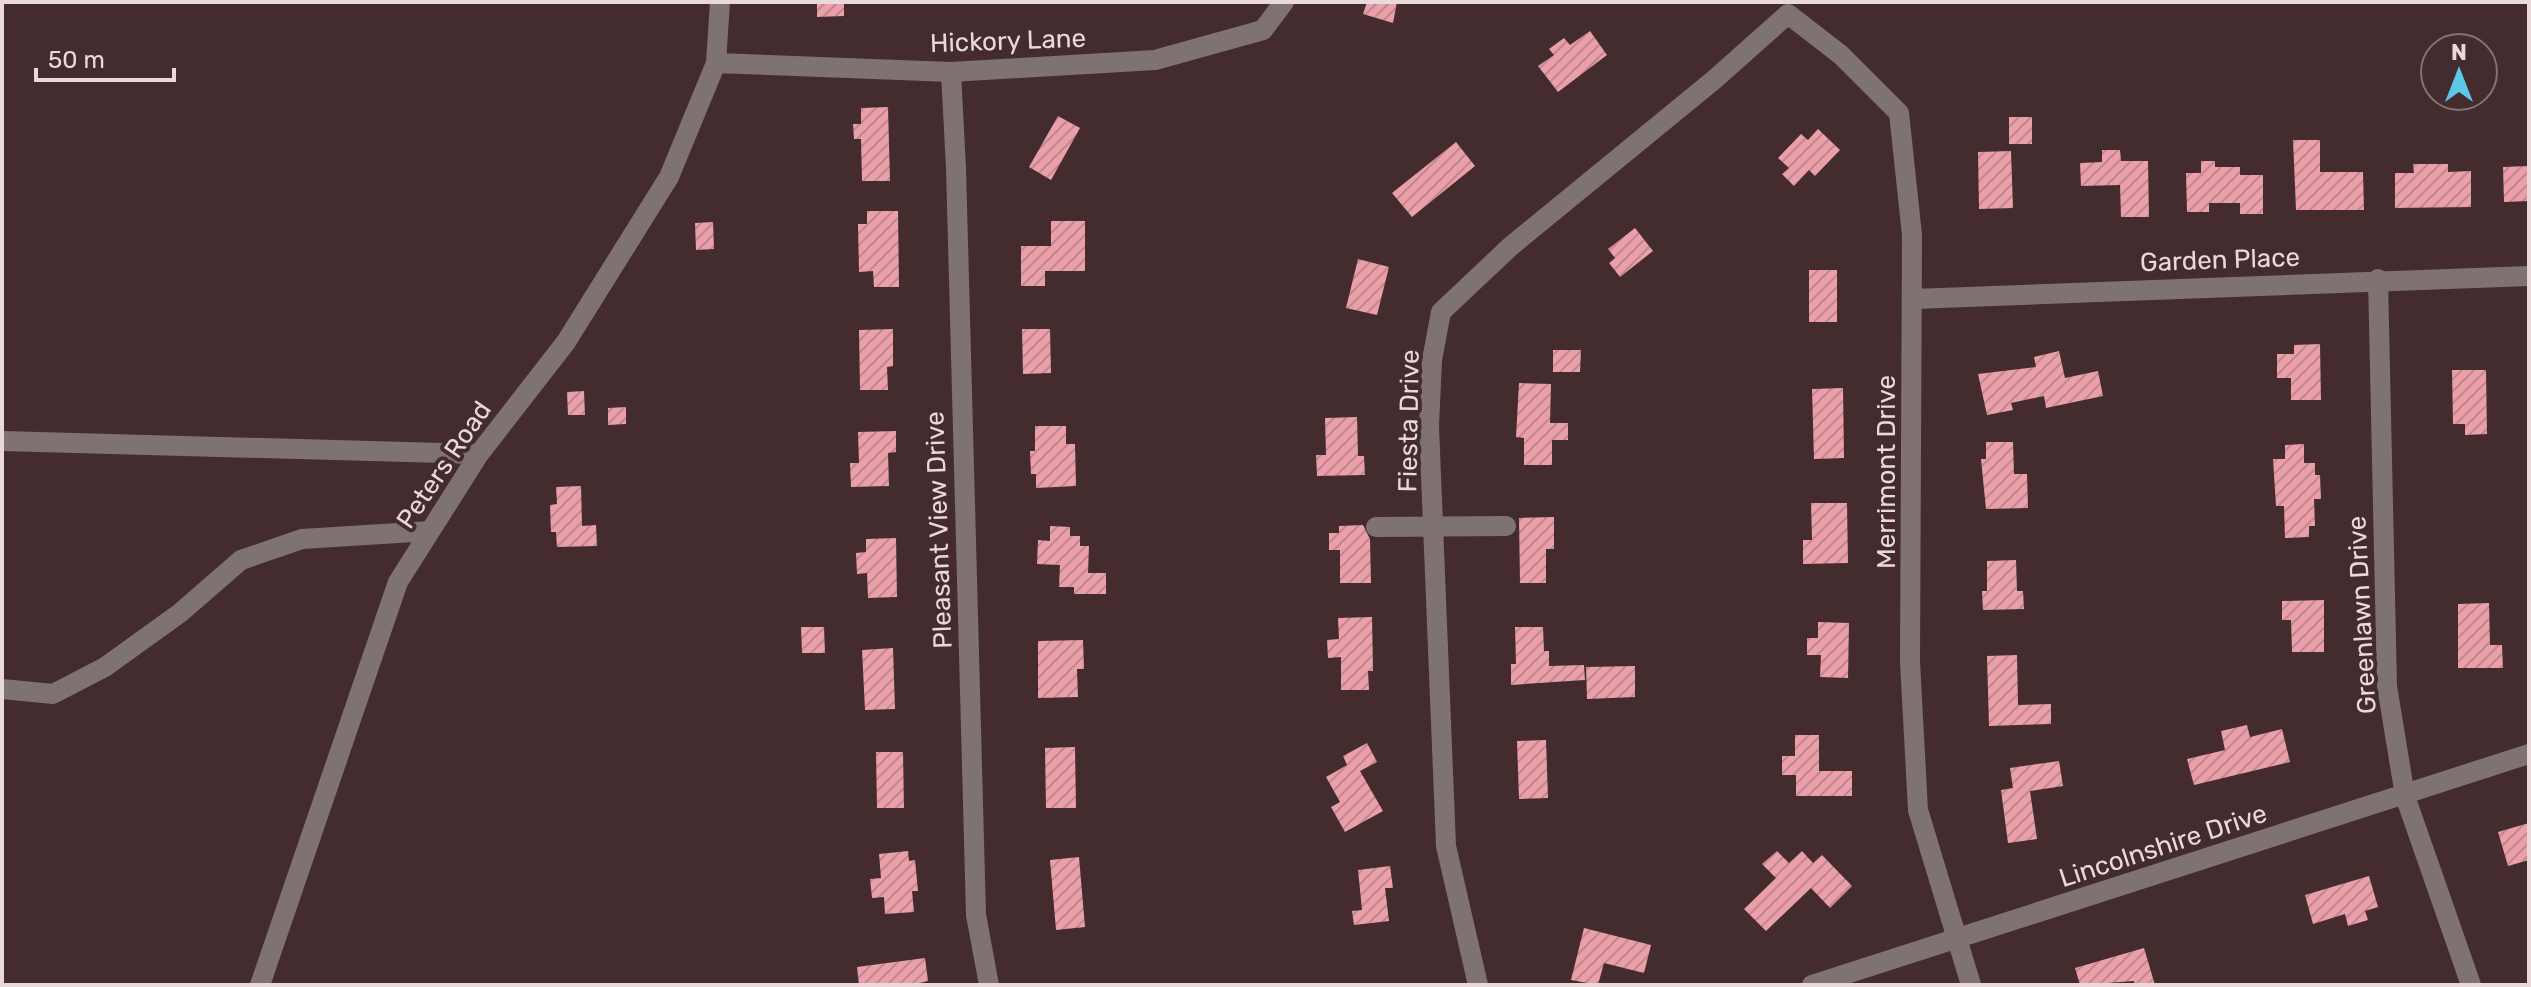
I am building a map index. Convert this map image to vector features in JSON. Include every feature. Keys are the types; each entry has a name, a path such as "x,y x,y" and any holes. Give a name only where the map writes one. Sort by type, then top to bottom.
{"street":[{"name":"Peters Road","path":"260,985 398,582 479,454 566,342 669,177 716,63 720,2"},
{"name":"Hickory Lane","path":"716,63 951,72 1155,60 1263,30 1284,2"},
{"name":"Merrimont Drive","path":"1789,8 1899,113 1912,235 1910,662 1917,796 1954,939 1971,985"},
{"name":"Fiesta Drive","path":"1478,985 1446,846 1429,426 1432,360 1441,312 1511,246 1715,79 1789,8"},
{"name":"Pleasant View Drive","path":"951,72 976,915 989,985"},
{"name":"Garden Place","path":"1913,299 2378,279 2529,276"},
{"name":"Greenlawn Drive","path":"2378,279 2387,686 2405,796 2471,985"},
{"path":"2,441 174,448 348,448 479,454"},
{"path":"1376,527 1434,524 1506,526"},
{"path":"2,689 53,694 105,667 180,613 241,560 302,539 430,531"},
{"name":"Lincolnshire Drive","path":"1812,985 2529,754"}],"building":[{"path":"817,2 844,2 844,16 817,17"},
{"path":"1367,2 1397,2 1393,23 1363,14"},
{"path":"1590,31 1607,55 1558,92 1538,66 1554,55 1549,49 1564,38 1570,45"},
{"path":"888,107 890,181 862,181 861,139 854,139 853,124 861,124 861,108"},
{"path":"1058,116 1080,128 1051,180 1029,167"},
{"path":"2009,117 2032,117 2032,144 2009,144"},
{"path":"1818,129 1840,150 1815,176 1809,170 1794,186 1782,174 1789,168 1778,158 1801,134 1808,140"},
{"path":"2293,140 2320,140 2320,172 2363,172 2364,210 2296,210"},
{"path":"1456,142 1475,166 1412,217 1392,193"},
{"path":"2102,150 2120,150 2121,161 2148,161 2149,217 2121,217 2120,185 2081,186 2080,163 2102,162"},
{"path":"2011,151 2013,208 1979,209 1978,152"},
{"path":"2201,161 2215,161 2215,167 2240,167 2240,175 2263,175 2263,214 2240,214 2240,203 2209,203 2209,212 2187,212 2186,173 2201,173"},
{"path":"2413,164 2448,164 2448,172 2471,171 2471,207 2395,208 2395,173 2414,173"},
{"path":"2529,166 2529,201 2504,202 2503,167"},
{"path":"867,211 898,211 899,287 874,287 873,271 859,272 858,224 867,224"},
{"path":"1051,221 1085,221 1085,271 1045,271 1045,286 1021,286 1021,246 1051,246"},
{"path":"713,222 714,249 696,250 695,223"},
{"path":"1635,228 1653,251 1620,277 1609,263 1615,258 1608,249"},
{"path":"1358,259 1389,267 1377,315 1346,308"},
{"path":"1809,270 1837,270 1837,322 1809,322"},
{"path":"893,329 893,366 887,367 888,390 860,390 859,330"},
{"path":"1022,329 1050,329 1051,373 1023,374"},
{"path":"2320,344 2321,400 2291,400 2291,378 2277,378 2277,354 2294,354 2294,345"},
{"path":"1553,350 1581,350 1580,372 1553,372"},
{"path":"2059,351 2065,378 2098,371 2103,396 2046,408 2044,396 2011,403 2013,410 1987,415 1978,374 2036,367 2034,357"},
{"path":"2452,370 2486,370 2487,434 2465,435 2465,424 2453,424"},
{"path":"1519,383 1551,384 1550,423 1568,423 1568,440 1552,440 1552,465 1524,465 1524,438 1516,437"},
{"path":"1843,388 1844,458 1814,459 1812,389"},
{"path":"584,391 585,415 568,415 567,392"},
{"path":"626,407 626,424 608,425 608,408"},
{"path":"1357,417 1358,456 1364,456 1365,475 1317,476 1316,455 1326,455 1325,418"},
{"path":"1035,426 1066,426 1066,444 1075,444 1076,486 1036,488 1036,474 1031,474 1030,451 1035,451"},
{"path":"896,431 896,452 888,453 889,486 851,487 850,463 859,463 858,432"},
{"path":"1986,442 2013,442 2014,474 2027,474 2028,508 1986,509 1981,459 1986,459"},
{"path":"2304,444 2304,463 2315,463 2315,475 2320,475 2321,499 2314,499 2315,526 2309,526 2309,537 2285,538 2284,506 2276,506 2273,459 2285,459 2285,445"},
{"path":"581,486 582,526 596,525 597,546 557,547 556,532 551,532 550,505 557,504 556,487"},
{"path":"1811,503 1847,503 1848,563 1803,564 1803,540 1812,540"},
{"path":"1554,517 1554,549 1546,549 1546,583 1520,583 1519,518"},
{"path":"1363,525 1370,539 1371,583 1340,583 1340,550 1329,550 1329,533 1339,533 1339,526"},
{"path":"1050,526 1070,527 1070,536 1080,536 1080,546 1089,546 1088,573 1106,573 1106,594 1074,594 1074,587 1059,587 1060,565 1037,564 1038,540 1050,541"},
{"path":"896,538 897,597 868,598 867,573 857,574 856,553 866,552 866,539"},
{"path":"2016,560 2017,591 2023,591 2024,609 1983,610 1982,591 1987,591 1987,561"},
{"path":"2324,600 2324,652 2292,652 2291,620 2282,620 2282,601"},
{"path":"2489,603 2490,645 2502,645 2503,668 2458,668 2458,604"},
{"path":"1372,617 1373,671 1368,671 1369,690 1341,690 1341,657 1328,658 1327,640 1339,639 1338,618"},
{"path":"1818,622 1849,623 1848,678 1820,677 1821,655 1807,655 1807,638 1818,638"},
{"path":"801,627 824,627 825,653 802,653"},
{"path":"1515,627 1543,627 1544,651 1549,651 1549,666 1584,665 1585,680 1511,685 1511,664 1516,664"},
{"path":"1083,640 1084,669 1077,669 1078,697 1038,698 1038,641"},
{"path":"893,648 895,709 865,710 862,650"},
{"path":"2017,655 2018,705 2051,704 2051,724 1989,726 1987,656"},
{"path":"1635,666 1635,697 1587,699 1586,667"},
{"path":"2247,725 2250,737 2282,729 2290,762 2194,785 2187,759 2225,750 2221,731"},
{"path":"1795,735 1819,735 1819,771 1852,771 1852,796 1796,796 1796,775 1782,775 1782,756 1795,756"},
{"path":"1546,740 1548,798 1519,799 1517,741"},
{"path":"1367,743 1377,762 1360,771 1383,811 1345,832 1331,807 1340,802 1326,777 1347,765 1343,756"},
{"path":"1075,747 1076,808 1046,808 1045,748"},
{"path":"876,752 903,752 904,808 877,808"},
{"path":"2059,761 2063,786 2030,791 2037,839 2008,843 2001,790 2013,788 2010,768"},
{"path":"2529,823 2529,860 2508,866 2498,832"},
{"path":"908,851 909,861 915,860 918,891 912,891 914,912 885,914 884,897 872,898 870,879 881,878 879,854"},
{"path":"1777,851 1789,863 1802,851 1813,863 1822,855 1852,886 1830,908 1811,888 1766,931 1744,909 1776,878 1762,864"},
{"path":"1079,857 1085,927 1056,930 1050,860"},
{"path":"1390,866 1393,888 1385,888 1389,921 1354,925 1352,911 1362,910 1358,870"},
{"path":"2369,876 2378,907 2365,911 2368,920 2348,926 2345,914 2313,924 2305,895"},
{"path":"1584,928 1651,945 1644,973 1604,963 1598,985 1571,980"},
{"path":"2144,948 2155,985 2135,985 2134,981 2080,985 2075,968"},
{"path":"925,958 928,981 911,985 859,985 857,967"}]}
